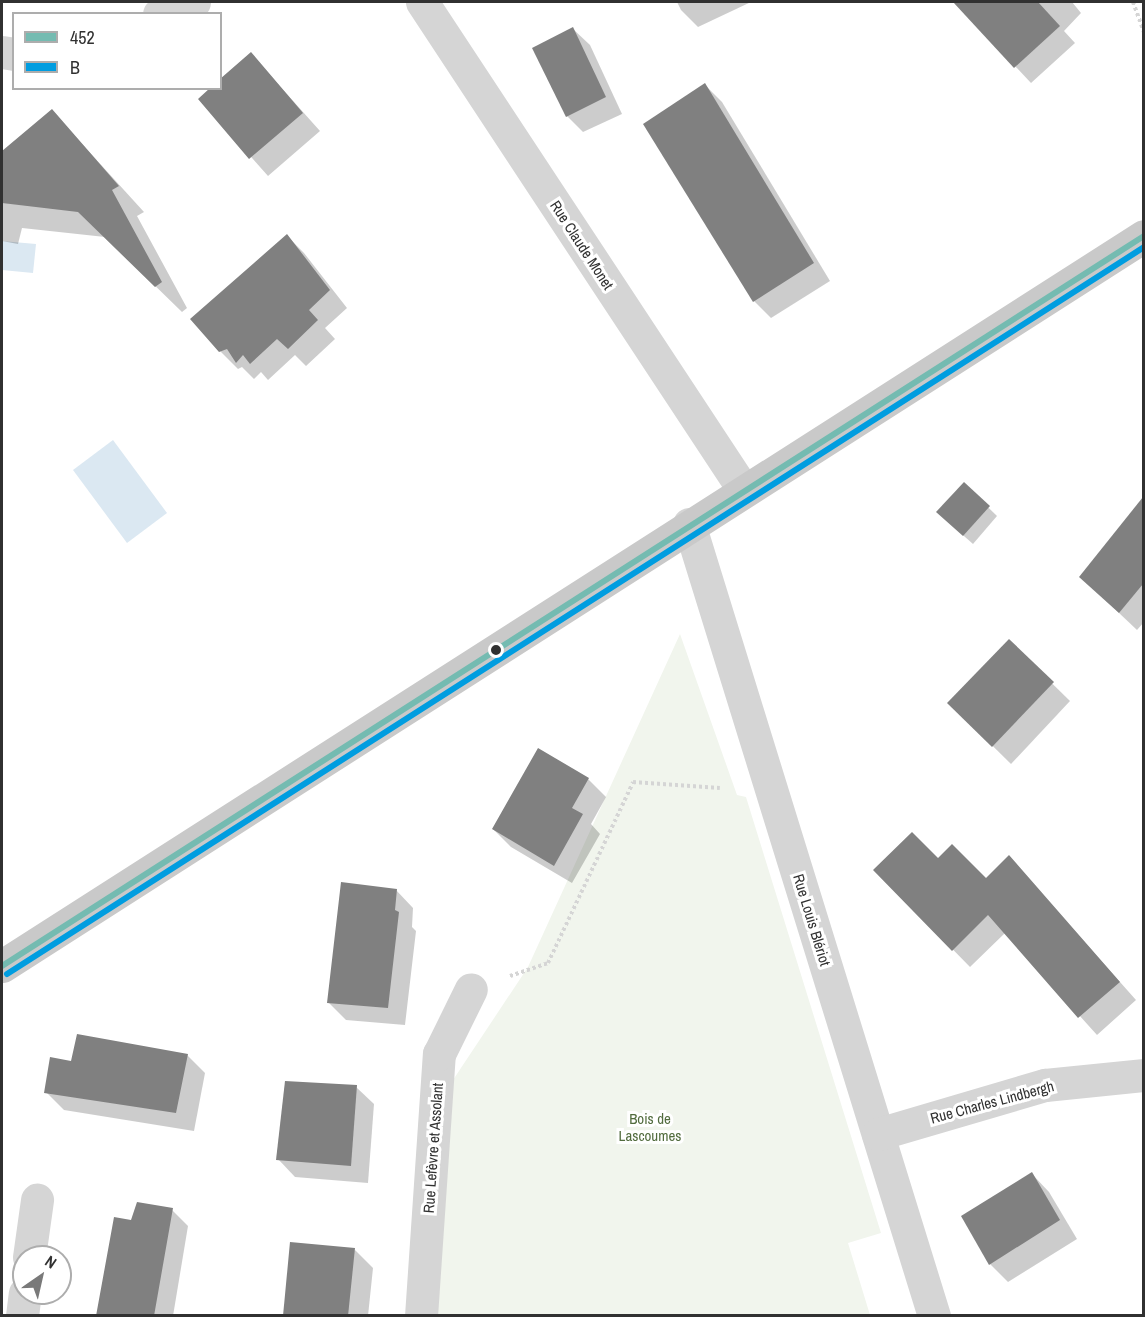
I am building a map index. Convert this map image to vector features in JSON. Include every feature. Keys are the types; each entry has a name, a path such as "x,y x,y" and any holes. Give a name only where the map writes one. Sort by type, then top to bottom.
{"main road":[{"path":"2,966 15,954 1143,236"}],"street":[{"path":"165,12 194,2"},
{"name":"Rue Claude Monet","path":"422,2 743,489"},
{"name":"Rue Louis Blériot","path":"689,524 934,1316"},
{"name":"Rue Lefèvre et Assolant","path":"421,1316 440,1054 471,989"},
{"name":"Rue Charles Lindbergh","path":"878,1134 1045,1085 1143,1075"},
{"path":"31,1245 37,1200"}],"path":[{"path":"1133,2 1143,32"},
{"path":"471,989 548,963 633,783 720,788"}],"green space":[{"name":"Bois de Lascoumes","path":"680,634 737,795 746,797 881,1233 848,1243 870,1315 435,1316 453,1080 528,967"}],"shaded area":[{"path":"2,241 36,244 33,273 2,270"},
{"path":"113,440 167,513 127,543 73,470"}],"building":[{"path":"953,2 1038,2 1060,26 1014,68"},
{"path":"573,27 606,97 566,117 532,48"},
{"path":"251,52 303,113 249,159 198,99 208,90 222,90 222,77"},
{"path":"705,83 814,263 753,302 643,124"},
{"path":"52,109 119,186 112,190 162,282 155,287 78,212 2,203 2,151"},
{"path":"287,234 330,290 309,310 318,320 288,349 277,339 250,364 243,355 236,363 227,349 219,352 190,319"},
{"path":"964,482 990,506 963,536 936,512"},
{"path":"1143,497 1143,584 1119,613 1079,577"},
{"path":"1009,639 1054,682 992,747 947,703"},
{"path":"538,748 589,778 572,808 583,814 554,866 492,829"},
{"path":"912,832 938,858 952,844 986,878 1009,855 1120,982 1078,1018 988,915 952,951 873,870"},
{"path":"341,882 397,889 395,910 399,912 388,1008 327,1003"},
{"path":"77,1034 188,1054 176,1113 44,1093 50,1057 71,1061"},
{"path":"285,1081 357,1085 351,1166 276,1160"},
{"path":"1032,1172 1060,1220 989,1265 961,1216"},
{"path":"137,1202 173,1208 154,1316 96,1316 114,1217 131,1220"},
{"path":"290,1242 355,1248 348,1316 283,1316"}],"transit line":[{"name":"452","path":"2,966 1144,236"},
{"name":"B","path":"7,974 1144,247"}]}
